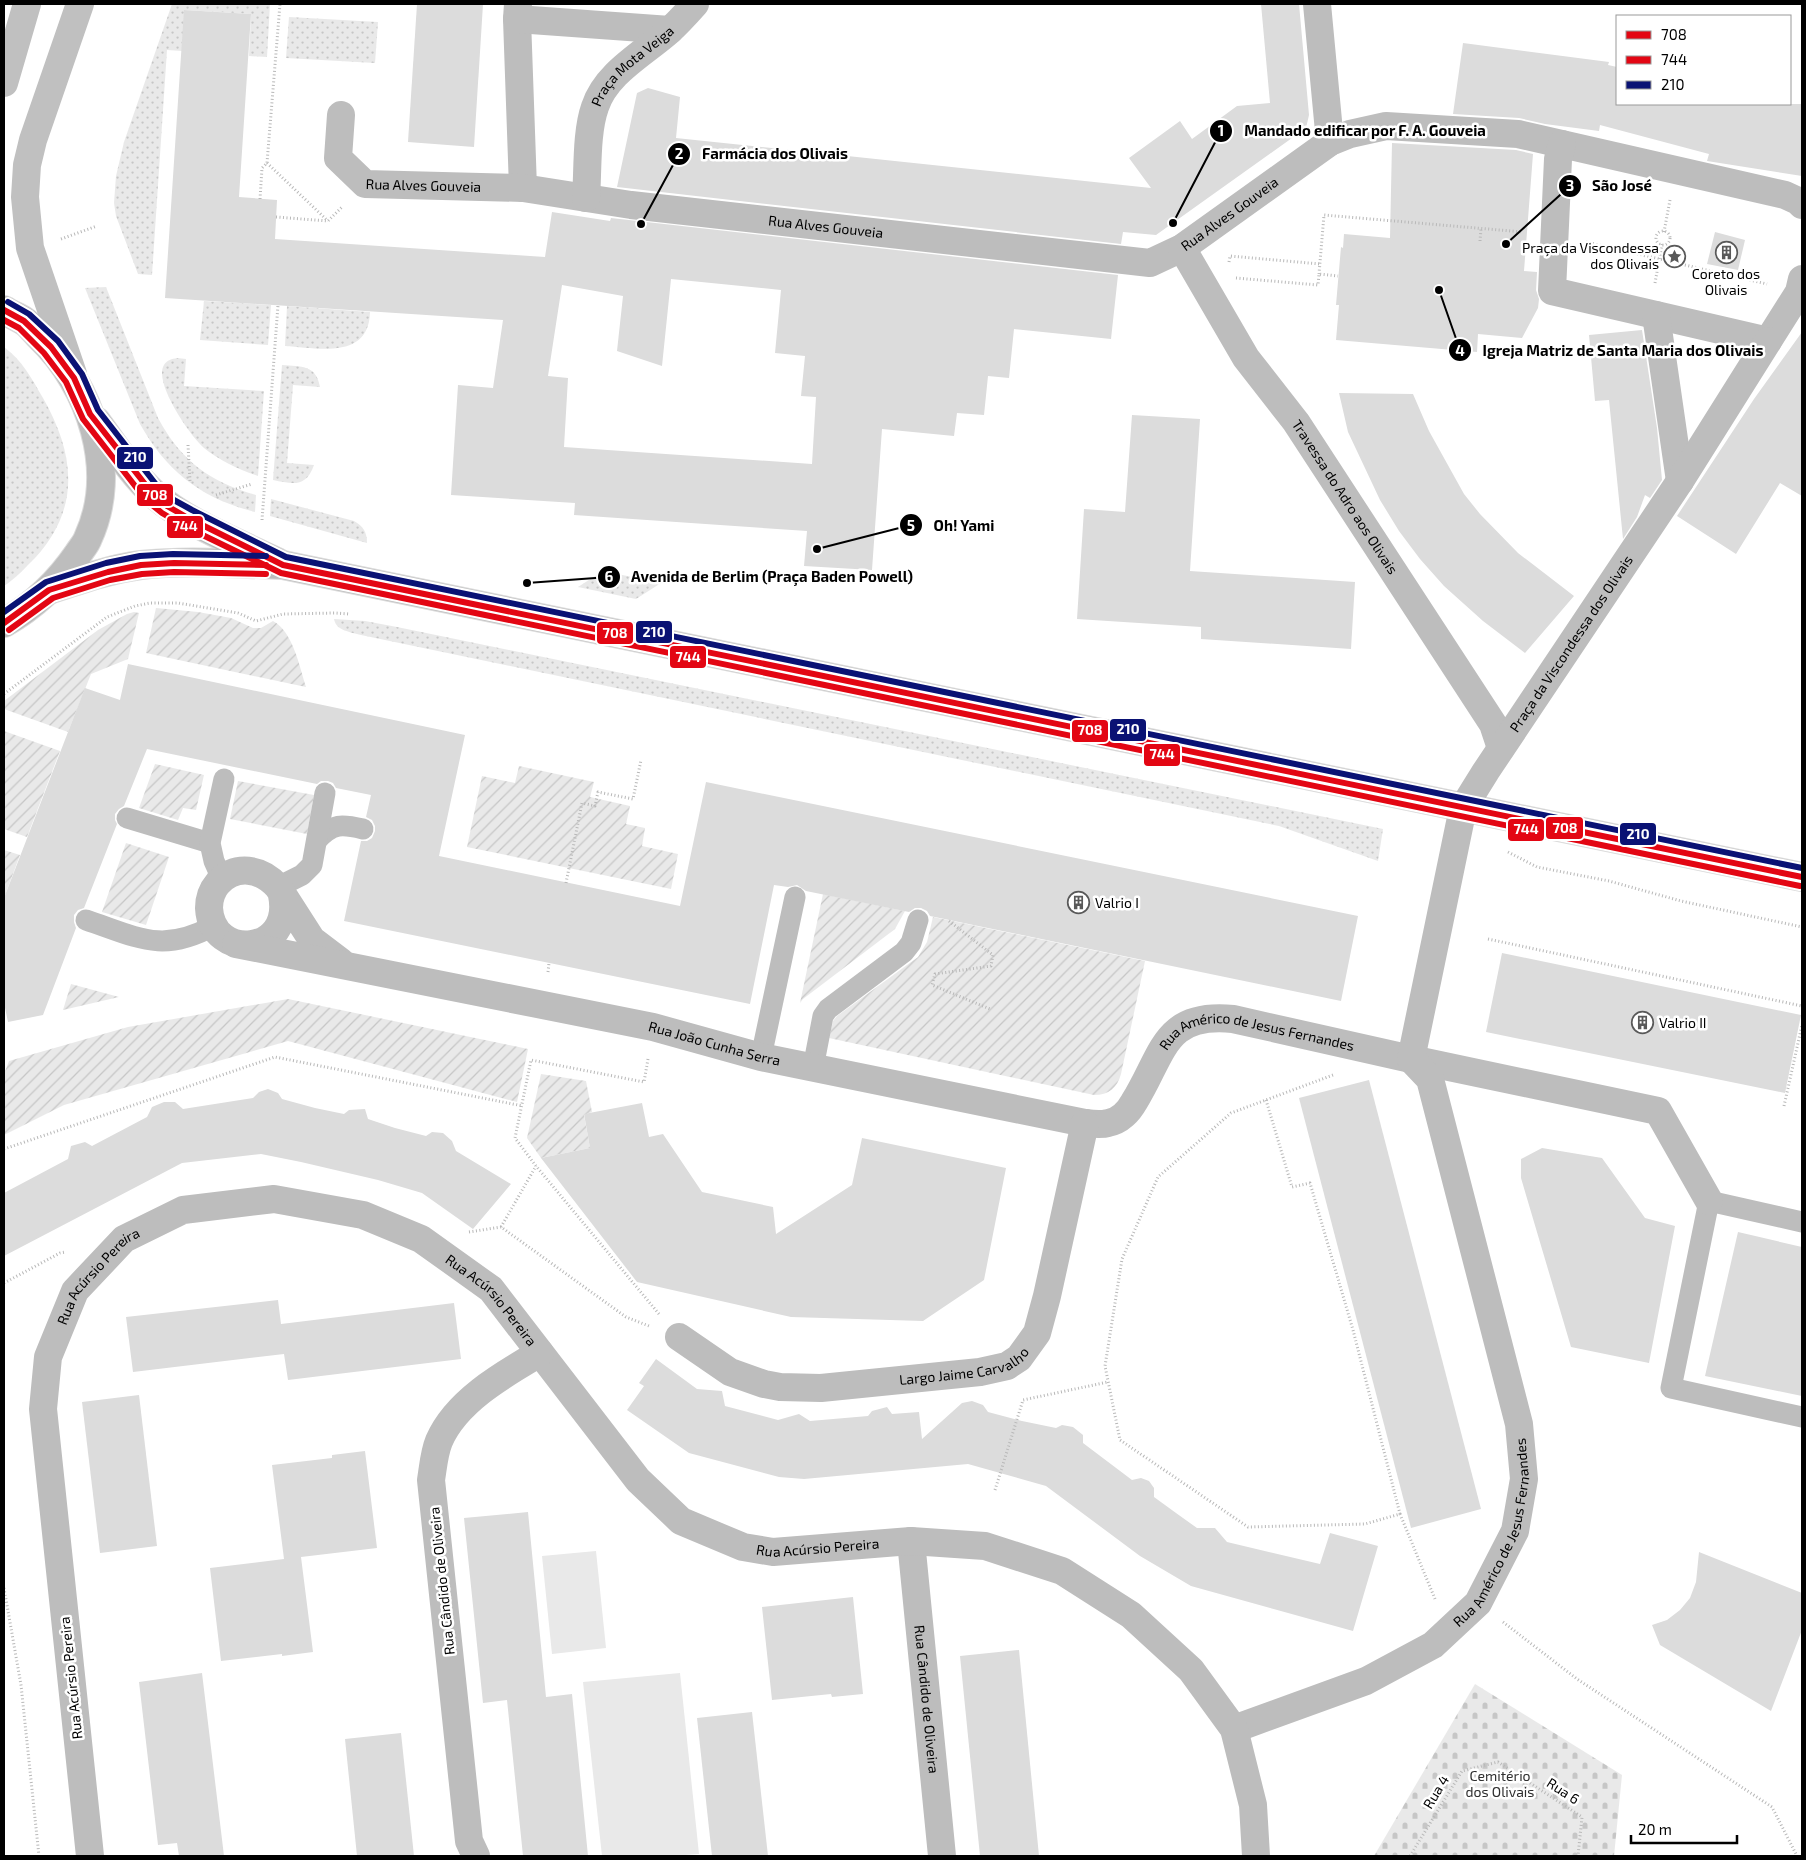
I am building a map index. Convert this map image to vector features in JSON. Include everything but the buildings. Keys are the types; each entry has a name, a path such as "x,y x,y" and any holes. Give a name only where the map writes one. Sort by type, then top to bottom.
{"main road":[{"path":"4,83 28,4"},
{"path":"74,378 30,248 26,224 25,198 28,165 33,140 80,4"}],"street":[{"path":"670,30 695,4"},
{"path":"1316,4 1330,142 1371,128 1401,126 1518,134 1785,195 1802,205"},
{"name":"Praça Mota Veiga","path":"523,188 517,11 670,30"},
{"name":"Praça Mota Veiga","path":"586,198 591,122 601,92 612,77 670,30"},
{"name":"Rua Alves Gouveia","path":"341,115 338,158 365,184 523,188 630,206 1150,263 1186,256 1330,142"},
{"path":"1562,144 1558,159 1552,291 1768,341"},
{"name":"Travessa do Adro aos Olivais","path":"1186,256 1246,358 1296,422 1493,724 1501,748"},
{"name":"Praça da Viscondessa dos Olivais","path":"1463,808 1501,748 1680,481 1801,288"},
{"path":"4,310 24,321 51,348 74,378 90,414 99,453 101,473 96,518 88,540 70,566 49,590 4,623"},
{"path":"1656,315 1680,481"},
{"path":"90,414 138,478 168,506 282,565"},
{"path":"49,590 97,575 141,565 282,565 1802,877"},
{"path":"1411,1059 1463,808"},
{"name":"Rua João Cunha Serra","path":"222,879 231,873 241,870 262,873 271,879 312,940 345,965"},
{"path":"213,926 209,915 209,904 212,893 222,879"},
{"path":"236,944 257,944 274,934 284,916 284,905 280,891"},
{"name":"Rua João Cunha Serra","path":"213,926 223,937 236,944 653,1027 761,1057 1085,1123"},
{"name":"Rua Américo de Jesus Fernandes","path":"1085,1123 1109,1123 1130,1109 1167,1041 1176,1031 1188,1023 1202,1019 1216,1017 1233,1019 1411,1059 1658,1110 1709,1201"},
{"name":"Rua Américo de Jesus Fernandes","path":"1234,1729 1366,1681 1433,1645 1478,1603 1515,1531 1524,1479 1519,1424 1430,1079 1411,1059"},
{"name":"Largo Jaime Carvalho","path":"678,1337 730,1372 747,1379 780,1387 821,1388 980,1372 1007,1366 1019,1358 1037,1333 1047,1296 1085,1123"},
{"name":"Rua Acúrsio Pereira","path":"90,1856 44,1409 48,1357 75,1291 124,1239 183,1210 274,1199 363,1215 421,1239 491,1288 638,1480 682,1521 743,1547 774,1552 911,1541 986,1546 1062,1571 1131,1615 1191,1670 1234,1729 1253,1805 1256,1856"},
{"name":"Rua Cândido de Oliveira","path":"476,1856 469,1841 431,1480 438,1442 459,1410 503,1375 540,1353"},
{"name":"Rua Cândido de Oliveira","path":"911,1541 942,1856"}],"lane":[{"path":"222,879 214,861 210,843 224,779"},
{"path":"280,891 307,871 312,865 325,793"},
{"path":"127,818 210,843"},
{"path":"317,840 330,829 338,826 347,825 363,829"},
{"path":"761,1057 795,897"},
{"path":"86,920 155,941 169,942 199,934 213,926"},
{"path":"813,1068 824,1016 828,1009 904,952 911,943 918,920"},
{"path":"1802,1222 1709,1201 1671,1388 1802,1417"}],"path":[{"path":"268,164 280,4"},
{"path":"260,198 262,168 268,164"},
{"path":"268,164 328,221"},
{"path":"276,218 328,221 345,204"},
{"path":"1320,264 1230,256 1228,277 1318,285 1320,264 1324,215 1554,234 1801,288"},
{"path":"1662,244 1658,241 1657,236 1664,232 1666,223"},
{"path":"60,240 98,226"},
{"path":"1480,241 1481,228"},
{"path":"1662,244 1668,243 1670,240 1669,234 1664,232"},
{"path":"1660,254 1662,244"},
{"path":"1186,256 1228,267"},
{"path":"1319,274 1338,276"},
{"path":"262,520 278,305"},
{"path":"188,445 190,482"},
{"path":"212,497 252,484"},
{"path":"4,694 107,617 135,606 150,603 178,604 238,613 256,621 275,615 335,613"},
{"path":"566,883 582,803 595,806 598,792 633,799 641,760"},
{"path":"1509,852 1537,867 1609,881 1681,900 1802,927"},
{"path":"949,920 993,955 991,966 934,974 932,984 990,1009"},
{"path":"1488,939 1802,1006"},
{"path":"548,972 549,963"},
{"path":"1784,1106 1802,1025"},
{"path":"653,1027 644,1082 531,1060 515,1138 678,1337"},
{"path":"4,1148 274,1057 523,1106"},
{"path":"1336,1074 1231,1113 1158,1177 1122,1258 1105,1366 1120,1440 1248,1527 1365,1524 1400,1514"},
{"path":"1266,1100 1292,1187 1310,1183 1353,1330 1400,1514 1437,1604"},
{"path":"536,1166 501,1227 626,1317"},
{"path":"994,1490 1022,1400 1108,1382"},
{"path":"4,1588 21,1685 40,1856"},
{"path":"1478,1603 1577,1679 1772,1807 1797,1856"},
{"name":"Rua 4","path":"1410,1856 1462,1771 1498,1762"},
{"name":"Rua 6","path":"1498,1762 1582,1817 1578,1856"}],"green space":[{"path":"172,4 270,4 267,57 249,56 251,14 185,10 182,51 167,50 152,275 138,274 116,216 114,203 116,176 124,142"},
{"path":"289,17 378,22 375,63 286,58"},
{"path":"106,287 158,418 167,433 187,458 198,468 225,484 256,495 255,512 218,499 187,481 150,441 140,424 85,288"},
{"path":"204,301 271,305 268,345 200,340"},
{"path":"287,306 370,312 367,327 361,338 340,348 312,348 285,346"},
{"path":"4,347 26,370 54,419 67,460 68,480 66,500 60,520 50,539 35,558 4,586"},
{"path":"177,358 186,359 184,386 264,391 258,476 243,471 210,453 198,442 182,421 168,396 162,373 165,363"},
{"path":"282,365 311,370 315,374 320,387 293,385 287,463 314,465 307,478 298,483 273,480"},
{"path":"271,499 354,521 364,530 367,543 270,516"},
{"path":"603,571 661,583 636,599 578,587"},
{"path":"156,608 198,612 231,618 253,628 261,628 273,621 286,633 290,641 298,659 306,687 146,653"},
{"path":"134,612 139,613 128,659 91,674 68,732 4,709 4,701 98,630"},
{"path":"334,619 365,621 397,627 1383,829 1378,861 1279,826 361,635 341,629"},
{"path":"4,731 60,751 27,837 4,829"},
{"path":"155,764 204,775 196,810 183,808 178,820 139,808"},
{"path":"519,766 594,782 590,797 630,806 626,824 645,828 642,846 678,854 671,889 467,847 482,776 515,783"},
{"path":"238,781 314,795 307,834 230,819"},
{"path":"126,843 169,857 146,925 102,912"},
{"path":"4,850 20,855 4,898"},
{"path":"823,894 905,911 895,929 800,1003"},
{"path":"933,917 1145,961 1121,1074 1115,1087 1104,1094 1094,1095 829,1038 833,1021 837,1016 918,957 927,942"},
{"path":"71,984 119,997 63,1010"},
{"path":"288,999 528,1049 517,1102 288,1041 64,1105 4,1135 4,1074 9,1061 128,1027"},
{"path":"541,1074 586,1081 592,1112 584,1115 590,1148 541,1158 527,1138"},
{"path":"596,1551 606,1648 552,1654 542,1556"},
{"path":"680,1673 699,1854 602,1856 583,1682"},
{"name":"Cemitério dos Olivais","path":"1475,1684 1622,1775 1614,1856 1374,1856"}],"transit line":[{"name":"210","path":"8,302 29,314 58,341 82,374 98,410 158,487 172,499 192,510 286,557 1802,868"},
{"name":"708","path":"4,310 24,321 51,347 74,378 90,414 152,493 167,506 188,518 283,565 1802,877"},
{"name":"744","path":"4,320 19,328 44,353 66,382 83,419 146,500 162,513 184,526 281,573 1800,886"},
{"name":"210","path":"4,612 46,582 106,563 140,556 173,554 266,556"},
{"name":"708","path":"4,623 49,590 108,572 141,565 174,563 266,565"},
{"name":"744","path":"9,630 53,598 110,580 142,574 174,572 266,574"}],"place":[{"name":"Mandado edificar por F. A. Gouveia","path":"1173,223"},
{"name":"Farmácia dos Olivais","path":"641,224"},
{"name":"São José","path":"1506,244"},
{"name":"Coreto dos Olivais","path":"1726,252"},
{"name":"Praça da Viscondessa dos Olivais","path":"1675,256"},
{"name":"Igreja Matriz de Santa Maria dos Olivais","path":"1439,290"},
{"name":"Oh! Yami","path":"817,549"},
{"name":"Avenida de Berlim (Praça Baden Powell)","path":"527,583"},
{"name":"Valrio I","path":"1079,903"},
{"name":"Valrio II","path":"1643,1023"}]}
